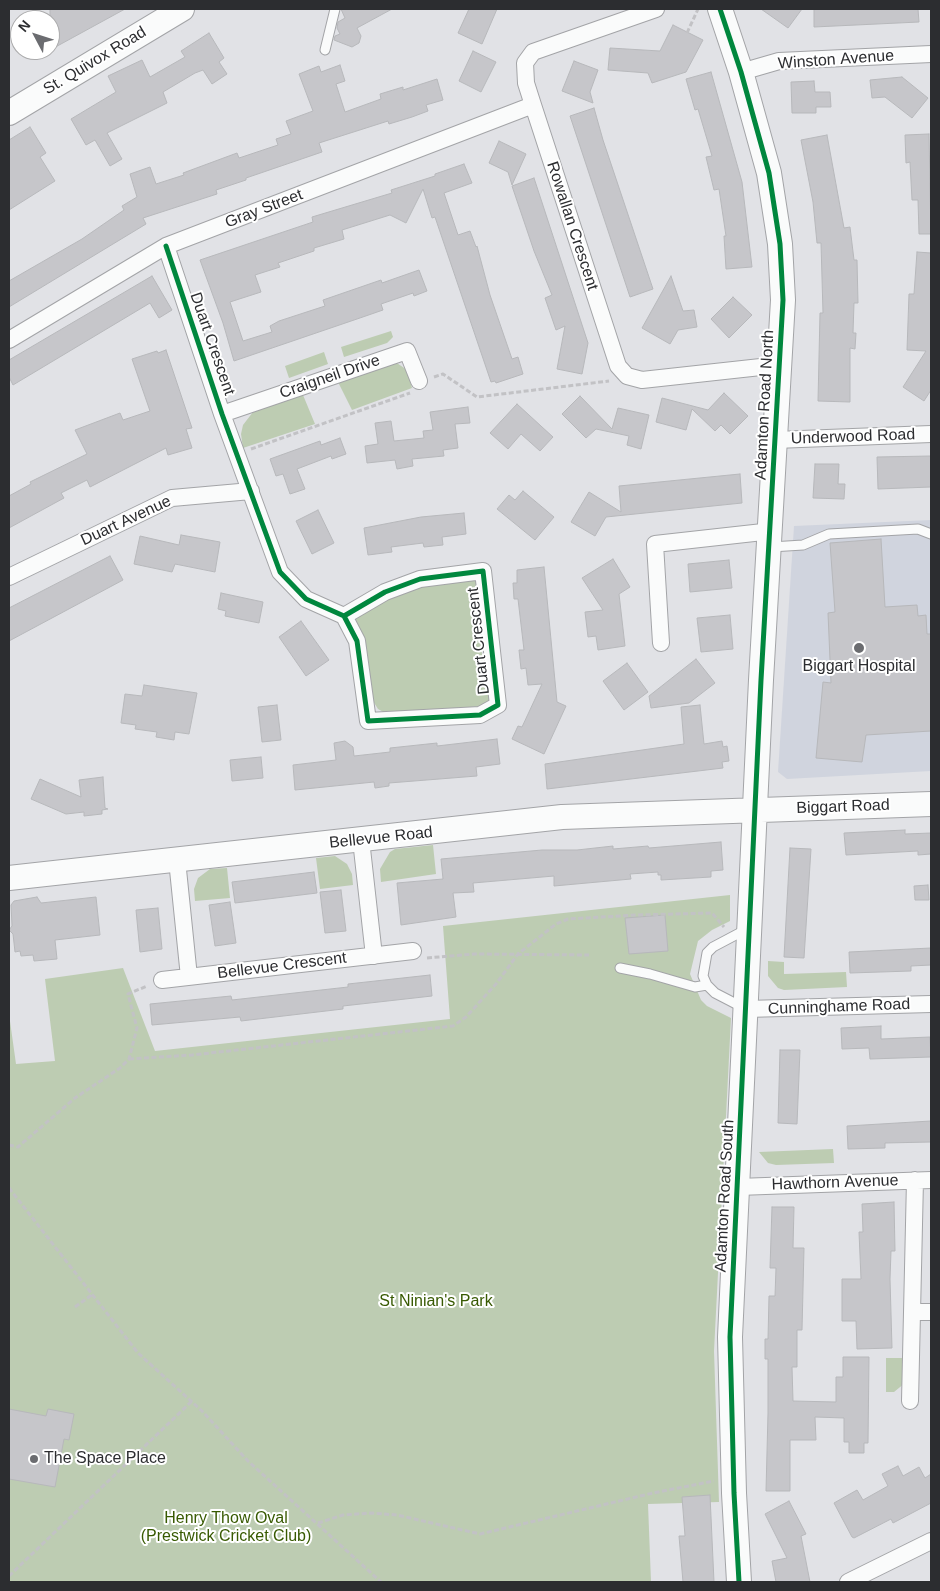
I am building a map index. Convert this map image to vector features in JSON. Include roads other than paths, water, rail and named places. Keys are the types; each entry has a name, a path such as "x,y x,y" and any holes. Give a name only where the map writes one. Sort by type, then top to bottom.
{"street":[{"name":"St. Quivox Road","path":"9,113 182,9"},
{"name":"Rowallan Crescent","path":"656,9 533,52 525,64 526,83 618,366 627,376 642,380 779,365"},
{"name":"Adamton Road North","path":"720,9 741,72 769,173 780,244 783,300 755,810"},
{"name":"Winston Avenue","path":"741,72 779,61 931,54"},
{"name":"Gray Street","path":"9,340 166,246 533,105"},
{"name":"Duart Crescent","path":"166,246 222,414 280,572 306,599 344,616 357,641 368,721 480,715 498,705 483,571 420,579 385,592 344,616"},
{"name":"Craigneil Drive","path":"222,414 407,350 419,381"},
{"name":"Underwood Road","path":"775,440 931,434"},
{"name":"Duart Avenue","path":"9,577 172,498 251,491"},
{"path":"661,642 655,544 771,539"},
{"name":"Biggart Road","path":"755,810 931,804"},
{"name":"Bellevue Road","path":"9,878 562,817 755,810"},
{"name":"Adamton Road South","path":"739,1582 730,1337 746,1010 741,932 755,810"},
{"path":"361,840 374,956"},
{"path":"177,860 189,977"},
{"name":"Bellevue Crescent","path":"162,980 414,951"},
{"name":"Cunninghame Road","path":"746,1010 931,1004"},
{"path":"910,1400 923,1180"},
{"name":"Hawthorn Avenue","path":"738,1187 923,1180"},
{"path":"914,1312 931,1312"},
{"path":"848,1582 931,1541"}],"lane":[{"path":"325,50 335,9"},
{"path":"771,539 803,545 829,534 918,529 931,534"},
{"path":"741,932 712,947 707,953 703,976 707,985 715,993 746,1010"},
{"path":"620,968 650,974 695,987 707,985"}],"place":[{"name":"Biggart Hospital","path":"859,648"},
{"name":"The Space Place","path":"34,1459"}],"park label":[{"name":"St Ninian's Park","path":"436,1302"},
{"name":"Henry Thow Oval (Prestwick Cricket Club)","path":"226,1528"}]}
